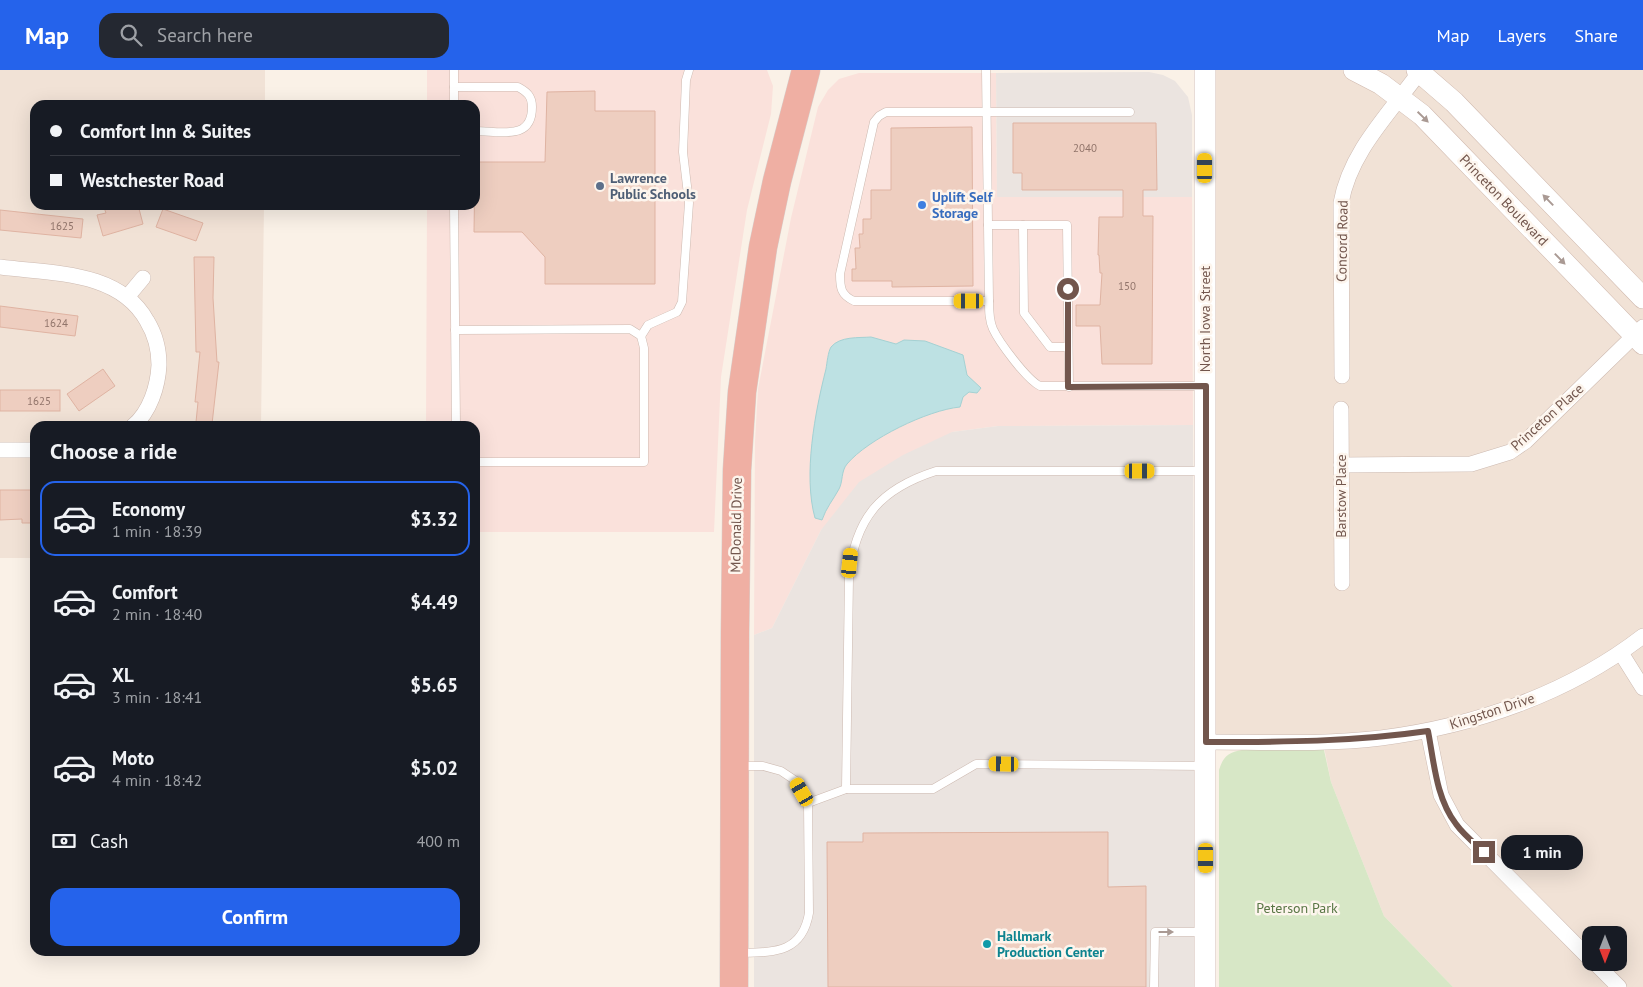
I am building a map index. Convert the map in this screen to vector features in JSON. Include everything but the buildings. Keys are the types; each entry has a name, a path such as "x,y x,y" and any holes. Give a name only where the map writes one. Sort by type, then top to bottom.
{"highway":[{"name":"McDonald Drive","path":"734,987 737,480 742,392 763,246 777,181 806,70"}],"main road":[{"name":"North Iowa Street","path":"1205,70 1205,987"},
{"name":"Princeton Boulevard","path":"1354,70 1401,98 1422,115 1640,336"},
{"path":"1419,71 1454,102 1643,298"}],"street":[{"name":"Concord Road","path":"1342,376 1341,203 1344,183 1366,144 1419,71"},
{"path":"0,267 80,277 106,283 128,296 142,312 150,327 159,357 155,389 141,421"},
{"path":"128,296 143,278"},
{"name":"Princeton Place","path":"1341,465 1471,464 1510,452 1526,441 1640,336"},
{"name":"Barstow Place","path":"1341,409 1342,583"},
{"path":"0,450 30,450"},
{"name":"Kingston Drive","path":"1206,742 1323,742 1379,738 1428,731 1499,712 1524,702 1575,679 1621,653 1643,636"},
{"path":"1621,653 1643,688"},
{"path":"1428,731 1441,796 1456,825 1582,951"},
{"path":"1603,971 1619,987"}],"lane":[{"path":"454,70 454,100"},
{"path":"986,70 988,302 992,328 1030,379 1040,386 1206,386"},
{"path":"641,336 648,325 677,312 682,302 689,203 683,152 689,71"},
{"path":"454,86 518,87 527,92 532,101 532,121 526,128 518,131 480,131"},
{"path":"988,302 854,301 845,297 841,291 840,283 874,122 878,116 886,112 1130,112"},
{"path":"454,210 456,421"},
{"path":"988,225 1067,225 1068,387"},
{"path":"1023,225 1024,313 1050,347 1068,347"},
{"path":"455,330 630,329 641,336 644,348 644,462 480,462"},
{"path":"846,789 849,577 852,550 862,525 873,508 910,479 936,471 1206,471"},
{"path":"808,802 846,789 933,789 976,764 1206,766"},
{"path":"734,766 763,766 781,771 796,781 808,802 809,913 806,928 798,940 785,948 769,952 734,953"},
{"path":"1154,987 1155,932 1205,932"}],"shaded area":[{"path":"0,70 265,70 265,100 30,100 30,210 264,210 261,421 30,421 30,558 0,558"},
{"path":"427,70 767,70 773,86 771,114 747,210 721,377 714,532 480,532 480,421 426,421 427,210 480,210 480,100 427,100"},
{"path":"1205,70 1643,70 1643,987 1453,987 1384,916 1331,782 1323,742 1206,742"},
{"path":"1149,72 1163,75 1175,81 1188,97 1192,115 1192,197 997,197 996,73"},
{"path":"859,73 996,73 997,197 1192,197 1193,425 998,426 952,432 821,530 772,628 754,635 755,442 758,389 791,218 818,107 828,90 839,79"},
{"path":"1193,425 1195,987 754,987 754,635 772,628 821,530 859,482 903,455 952,432 998,426"}],"green space":[{"name":"Peterson Park","path":"1242,750 1324,750 1331,782 1384,916 1453,987 1219,987 1219,770 1227,756"}],"water":[{"path":"871,337 896,344 904,340 925,341 963,355 967,375 981,388 977,393 969,392 963,397 960,407 947,409 899,427 857,454 845,467 837,493 822,520 815,518 810,483 810,463 818,404 829,352 831,347 839,341 850,338"}],"place":[{"name":"Lawrence Public Schools","path":"600,186"},
{"name":"Uplift Self Storage","path":"922,205"},
{"name":"Hallmark Production Center","path":"987,944"}],"route":[{"path":"1068,289 1068,387 1206,386 1206,742 1323,742 1379,738 1428,731 1441,796 1447,811 1456,825 1484,852"}]}
